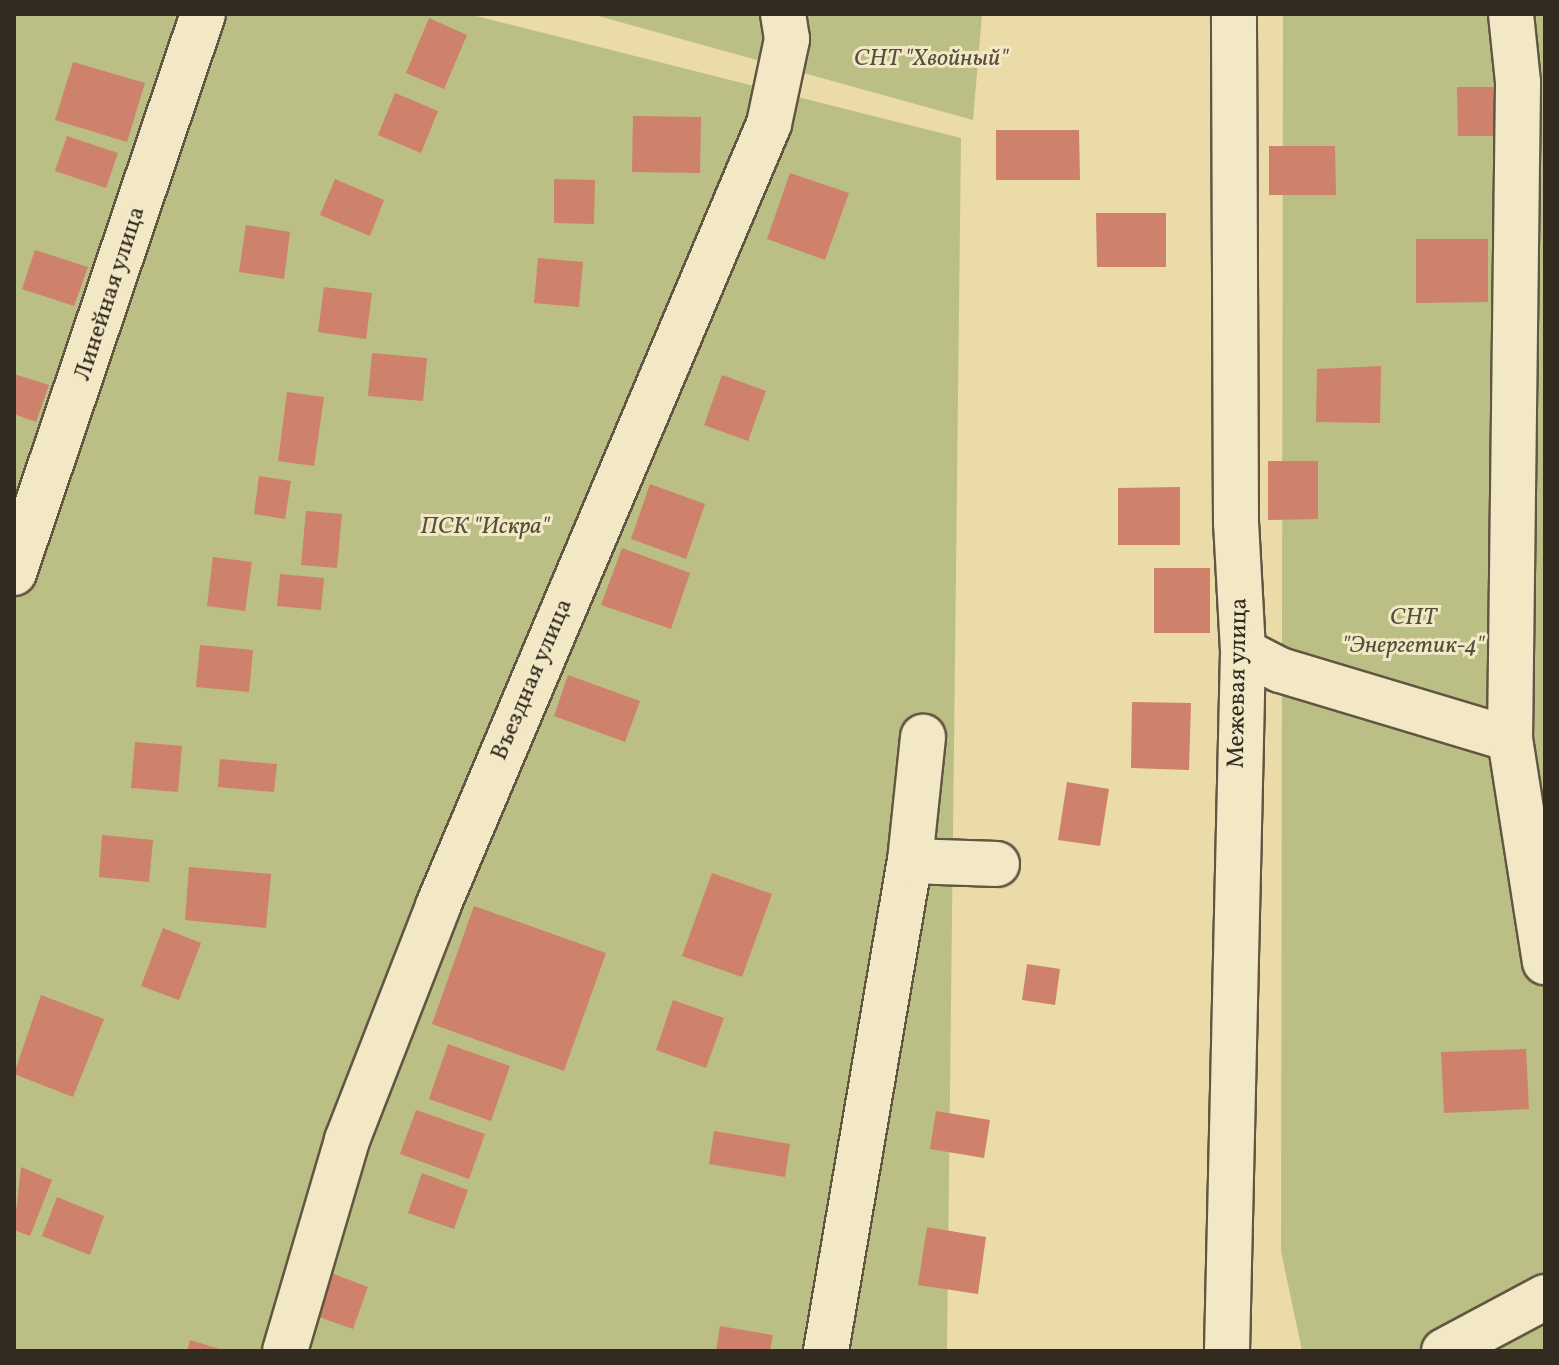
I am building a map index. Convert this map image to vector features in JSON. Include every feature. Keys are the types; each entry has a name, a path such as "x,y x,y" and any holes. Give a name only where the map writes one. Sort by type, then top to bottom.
{"street":[{"name":"Линейная улица","path":"14,573 203,14"},
{"name":"Въездная улица","path":"285,1351 347,1140 432,920 769,124 787,39 783,14"},
{"name":"Межевая улица","path":"1227,1351 1243,651 1236,523 1234,14"},
{"path":"1511,14 1518,82 1510,739 1545,962"},
{"path":"1243,651 1280,670 1510,739"},
{"path":"826,1351 910,861 923,737"},
{"path":"910,861 997,864"},
{"path":"1444,1351 1545,1297"}],"green space":[{"name":"ПСК \"Искра\"","path":"14,14 468,14 961,138 947,1351 14,1351"},
{"name":"СНТ \"Хвойный\"","path":"591,14 982,14 973,120"},
{"name":"СНТ \"Энергетик-4\"","path":"1283,14 1545,14 1545,1351 1302,1351 1281,1251"}],"building":[{"path":"429,18 467,35 444,89 406,73"},
{"path":"73,62 145,83 127,142 55,120"},
{"path":"1457,87 1497,87 1497,136 1458,136"},
{"path":"395,93 438,111 421,153 378,135"},
{"path":"633,116 701,117 700,173 632,172"},
{"path":"996,130 1079,130 1080,180 996,180"},
{"path":"67,136 118,153 106,188 55,171"},
{"path":"1269,146 1335,146 1336,195 1269,195"},
{"path":"790,173 849,193 825,260 767,239"},
{"path":"335,179 384,200 370,236 320,215"},
{"path":"554,179 595,180 594,224 554,223"},
{"path":"1096,213 1166,213 1166,267 1097,267"},
{"path":"246,225 290,232 284,279 239,272"},
{"path":"1416,239 1488,239 1488,302 1416,303"},
{"path":"35,250 88,267 74,306 22,289"},
{"path":"538,258 583,262 579,307 534,303"},
{"path":"324,287 372,293 366,339 318,332"},
{"path":"372,353 427,358 423,401 368,396"},
{"path":"1381,366 1380,423 1316,422 1317,369"},
{"path":"14,374 49,385 36,422 14,414"},
{"path":"722,375 766,391 748,441 704,425"},
{"path":"287,392 324,397 314,466 278,461"},
{"path":"1268,461 1318,461 1318,519 1268,520"},
{"path":"259,476 291,481 285,519 254,514"},
{"path":"650,484 705,504 686,559 631,539"},
{"path":"1180,487 1180,545 1118,545 1118,488"},
{"path":"306,511 342,514 337,568 301,565"},
{"path":"622,548 690,573 671,629 601,605"},
{"path":"213,557 252,562 245,611 207,606"},
{"path":"1154,568 1210,568 1210,633 1154,633"},
{"path":"280,574 324,578 321,610 277,606"},
{"path":"200,645 253,650 249,692 196,687"},
{"path":"568,675 640,701 625,742 554,716"},
{"path":"1132,702 1191,703 1189,770 1131,768"},
{"path":"135,742 182,746 178,792 131,788"},
{"path":"220,759 277,764 274,792 218,787"},
{"path":"1067,782 1109,789 1100,846 1058,840"},
{"path":"102,835 153,840 149,882 99,877"},
{"path":"189,867 271,874 266,928 185,920"},
{"path":"712,873 772,894 742,977 682,956"},
{"path":"474,906 606,953 564,1071 432,1024"},
{"path":"163,928 201,943 179,1000 141,986"},
{"path":"1027,964 1060,969 1055,1005 1022,1000"},
{"path":"41,995 104,1019 73,1097 14,1074"},
{"path":"673,1000 724,1018 706,1068 656,1050"},
{"path":"448,1044 510,1066 491,1121 429,1099"},
{"path":"1526,1049 1529,1109 1444,1113 1441,1052"},
{"path":"416,1110 485,1134 469,1179 400,1154"},
{"path":"936,1111 990,1120 984,1158 930,1149"},
{"path":"714,1131 790,1144 785,1177 709,1164"},
{"path":"21,1167 52,1180 30,1236 14,1230"},
{"path":"422,1173 468,1190 454,1229 408,1213"},
{"path":"57,1197 104,1216 90,1255 42,1236"},
{"path":"927,1227 986,1237 978,1294 918,1285"},
{"path":"331,1273 368,1287 353,1329 316,1316"},
{"path":"720,1326 773,1335 770,1351 716,1351"},
{"path":"190,1340 223,1350 223,1351 187,1351"}]}
